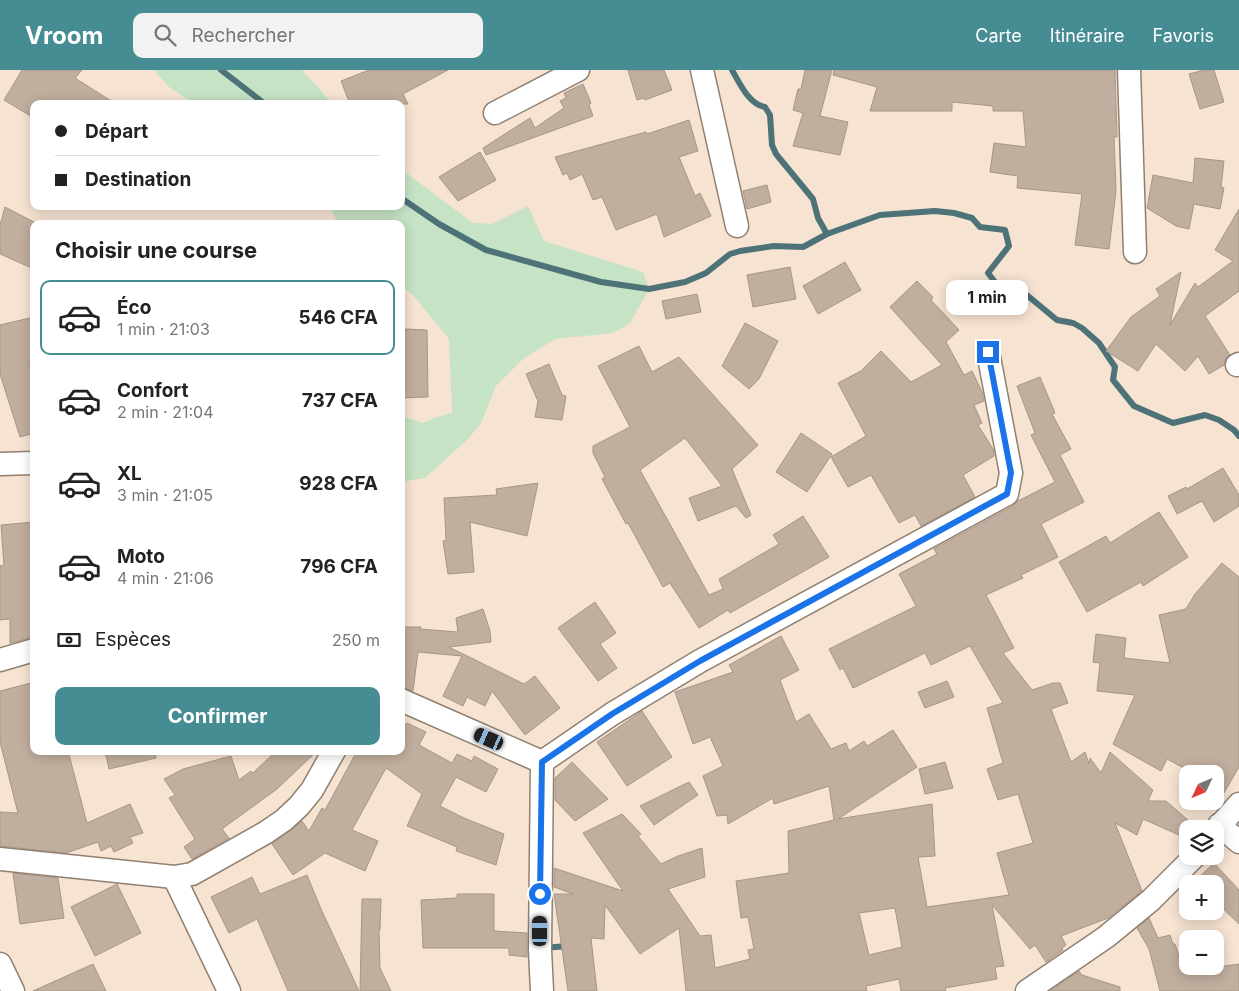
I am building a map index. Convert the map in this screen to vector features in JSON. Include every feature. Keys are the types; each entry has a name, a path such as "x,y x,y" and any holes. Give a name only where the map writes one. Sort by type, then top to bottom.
{"street":[{"path":"495,113 578,70"},
{"path":"702,70 737,226"},
{"path":"1129,70 1135,252"},
{"path":"542,762 612,714 700,661 1007,494 1011,473 988,352"},
{"path":"0,464 30,463"},
{"path":"0,660 30,651"},
{"path":"405,702 542,762"},
{"path":"0,859 174,877 192,874 265,834 284,820 312,790 332,755"},
{"path":"542,762 540,950 542,991"},
{"path":"1224,820 1239,804"},
{"path":"1224,832 1239,842"},
{"path":"1027,991 1106,937 1151,900 1186,865"},
{"path":"174,877 229,991"},
{"path":"0,964 13,991"}],"green space":[{"path":"154,70 302,70 329,100 189,100 169,87"},
{"path":"405,172 473,223 492,224 528,206 544,241 643,272 649,289 630,323 613,333 555,339 523,359 496,386 481,423 468,439 425,478 405,481 405,417 423,423 452,413 449,339 412,294 405,289 405,220 336,220 332,210 405,210"}],"building":[{"path":"22,70 82,70 75,78 110,100 30,100 30,116 4,100"},
{"path":"369,70 448,70 403,94 408,104 405,104 405,100 348,100 341,81"},
{"path":"628,70 664,70 672,90 645,100 644,98 637,100"},
{"path":"805,70 832,70 820,116 848,122 840,155 793,146 803,113 793,110 798,89 801,89"},
{"path":"834,70 1115,70 1117,137 1114,137 1116,191 1109,249 1075,245 1082,194 1017,188 1018,176 990,172 994,143 1026,147 1023,111 993,111 993,106 952,102 952,111 870,111 877,87 833,75"},
{"path":"1204,70 1214,70 1224,102 1200,109 1189,74"},
{"path":"583,84 591,103 589,105 593,116 486,155 483,148 530,118 535,128 564,108 560,101 566,98 564,93"},
{"path":"689,120 698,151 679,157 695,196 700,193 711,216 664,237 657,214 616,230 602,197 593,200 582,174 570,180 567,173 563,175 555,157 646,132 647,134"},
{"path":"480,152 496,180 458,201 439,177"},
{"path":"1195,158 1224,161 1221,187 1224,188 1220,209 1194,204 1189,229 1176,226 1147,208 1153,175 1193,183"},
{"path":"767,185 771,202 747,209 743,191"},
{"path":"5,207 30,220 30,267 0,254 0,225"},
{"path":"1239,209 1239,291 1205,316 1230,355 1226,358 1224,365 1209,374 1198,356 1185,371 1156,344 1138,371 1106,351 1131,317 1160,296 1156,289 1181,272 1170,325 1195,283 1198,287 1233,261 1215,250"},
{"path":"845,262 861,290 818,314 803,286"},
{"path":"790,267 796,299 753,307 747,275"},
{"path":"917,281 933,297 931,300 959,330 946,342 964,375 972,371 982,392 984,401 974,405 982,423 978,425 993,449 994,456 963,475 975,497 921,526 915,515 899,523 871,475 848,487 831,457 866,436 838,383 861,371 881,351 911,382 942,365 890,307"},
{"path":"697,294 701,312 666,319 662,301"},
{"path":"30,318 30,434 20,437 0,374 0,325"},
{"path":"745,323 778,341 759,379 749,389 722,366"},
{"path":"405,329 427,330 428,397 405,398"},
{"path":"639,346 652,372 679,357 758,445 732,469 751,515 746,518 736,506 698,521 689,498 722,486 685,438 640,470 709,595 723,589 719,579 779,544 773,535 803,516 829,557 730,613 728,610 699,628 670,583 663,587 602,479 605,477 593,453 593,446 630,427 598,366"},
{"path":"549,364 562,395 566,396 562,420 535,417 538,401 526,374"},
{"path":"1040,377 1055,413 1052,414 1071,449 1060,455 1084,502 1041,524 1058,557 1021,575 1023,578 986,595 1014,648 1003,653 1032,690 1053,683 1060,683 1068,703 1051,709 1071,762 1085,752 1089,764 1090,758 1101,773 1110,752 1153,790 1148,801 1166,801 1188,820 1179,820 1179,835 1143,819 1137,835 1115,823 1142,891 1108,918 1061,936 1066,945 1062,948 1063,950 1046,962 1035,945 1030,949 992,905 1004,966 995,967 997,979 945,988 946,991 901,991 899,979 866,986 867,991 686,991 679,928 640,954 605,905 604,939 591,938 597,991 568,991 554,894 573,894 554,887 554,868 623,891 583,833 622,814 641,834 638,836 661,864 702,848 705,877 668,889 700,936 711,935 715,968 750,959 748,950 754,949 748,917 741,918 736,881 789,873 788,831 834,820 829,786 774,804 773,798 728,824 727,815 717,816 703,776 723,766 710,737 693,744 675,692 733,672 729,665 781,636 799,670 780,680 796,722 809,714 831,749 846,743 849,751 864,741 867,746 893,730 917,767 838,819 932,804 935,856 918,857 927,907 1009,895 997,853 1033,843 1018,794 998,800 987,769 1003,763 987,708 1003,703 970,646 931,665 925,653 853,688 843,668 840,670 829,649 916,606 899,574 937,554 934,549 1055,482 1031,435 1035,433 1017,386","holes":["895,908 902,947 869,955 859,913"]},
{"path":"801,433 832,454 807,492 776,472"},
{"path":"1223,468 1239,495 1239,506 1214,522 1202,501 1177,514 1168,496 1186,487 1187,489"},
{"path":"538,483 527,536 470,522 474,572 448,574 443,541 446,540 444,498 497,495 496,489"},
{"path":"1159,512 1188,557 1143,586 1141,582 1087,612 1059,562 1106,536 1110,543"},
{"path":"30,522 30,638 10,643 10,619 0,620 0,566 4,565 1,525"},
{"path":"1222,563 1239,577 1239,767 1224,793 1224,765 1179,765 1167,759 1161,771 1113,744 1135,695 1097,691 1100,663 1093,662 1096,634 1126,638 1124,658 1170,663 1159,615 1186,609 1195,594"},
{"path":"595,602 616,633 600,644 617,668 598,681 558,628"},
{"path":"483,609 490,631 491,642 449,647 524,684 535,676 560,708 525,735 492,691 485,706 467,697 463,706 443,696 462,656 418,652 413,691 405,688 405,627 421,627 420,629 458,632 456,618"},
{"path":"947,681 954,697 925,708 918,692"},
{"path":"30,683 30,755 69,755 87,823 130,804 143,833 130,837 133,843 114,852 111,846 101,851 98,842 66,853 0,846 0,812 18,813 0,742 0,691"},
{"path":"642,711 672,757 627,786 597,742"},
{"path":"407,723 426,732 419,745 452,763 457,754 472,761 474,756 498,769 486,792 456,777 440,806 504,834 496,865 456,851 457,847 407,826 422,794 386,768 352,830 378,841 365,871 325,853 293,875 272,844 302,821 309,831 322,808 325,810 355,755 405,755 405,726"},
{"path":"106,755 156,755 156,758 109,769"},
{"path":"272,755 313,755 277,789 222,829 229,838 192,859 184,847 195,839 169,798 175,795 164,779 183,769 231,756 239,780 251,771 253,773"},
{"path":"572,762 608,799 575,821 555,800 555,778"},
{"path":"945,762 953,788 925,794 919,769"},
{"path":"689,782 698,795 654,825 640,806"},
{"path":"1212,865 1216,865 1239,890 1239,924 1224,910 1224,875 1201,875"},
{"path":"13,873 58,878 64,918 20,924"},
{"path":"307,875 359,991 288,991 257,919 229,933 211,897 252,877 260,894"},
{"path":"117,884 141,933 95,956 71,907"},
{"path":"457,894 494,894 494,931 527,933 527,957 509,955 509,948 423,948 421,900 457,898"},
{"path":"362,899 381,899 379,930 380,968 391,991 360,991"},
{"path":"1149,918 1158,938 1170,935 1179,956 1179,975 1224,975 1224,966 1239,964 1239,991 1160,991 1149,949 1137,928"},
{"path":"93,964 106,991 33,991"},
{"path":"1079,971 1082,975 1120,987 1120,991 1050,991"}],"waterway":[{"path":"221,70 260,100"},
{"path":"732,70 749,98 765,107 770,115 772,145 776,154 813,199 818,218 827,234"},
{"path":"405,201 439,224 486,250 601,282 649,289 685,282 706,273 730,254 774,246 803,247 827,234 880,215 935,211 954,213 972,218 980,227 1005,230 1009,246 988,273 1001,290 1017,289 1057,320 1073,323 1082,328 1099,343 1115,367 1113,380 1134,406 1173,423 1205,415 1219,420 1234,430 1239,436"},
{"path":"543,948 568,946"}],"route":[{"path":"540,894 542,762 612,714 700,661 1007,494 1011,473 988,352"}]}
